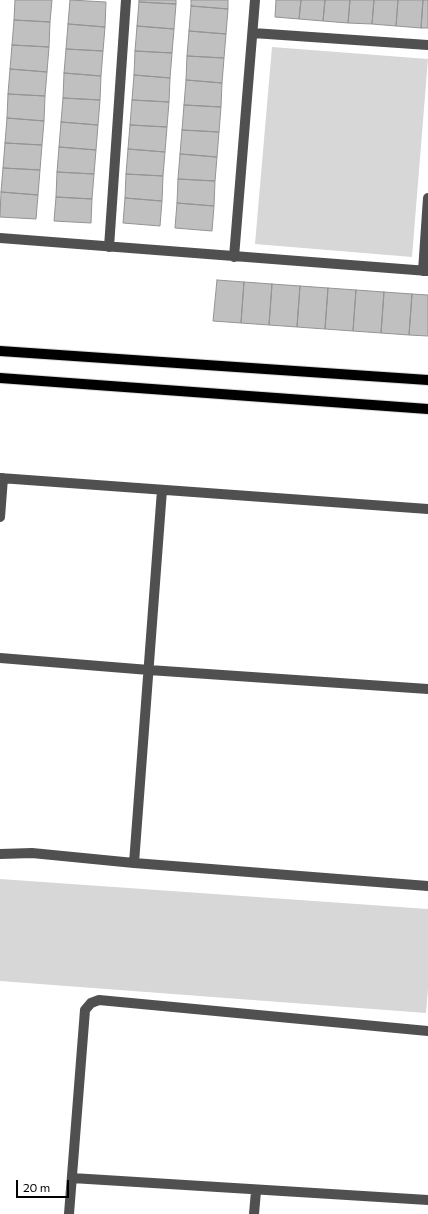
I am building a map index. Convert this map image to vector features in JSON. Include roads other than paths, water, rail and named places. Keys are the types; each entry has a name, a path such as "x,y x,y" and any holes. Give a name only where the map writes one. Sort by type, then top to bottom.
{"main road":[{"path":"0,351 428,380"},
{"path":"0,378 428,409"}],"street":[{"path":"108,247 126,0"},
{"path":"234,257 255,0"},
{"path":"252,33 428,45"},
{"path":"0,238 425,271 428,198"},
{"path":"0,517 1,478 428,509"},
{"path":"134,863 162,490"},
{"path":"0,658 149,670 428,689"},
{"path":"0,854 32,853 134,863 428,886"},
{"path":"69,1214 85,1010 91,1003 99,1000 428,1031"},
{"path":"72,1178 256,1191 428,1200"},
{"path":"254,1214 256,1191"}]}
